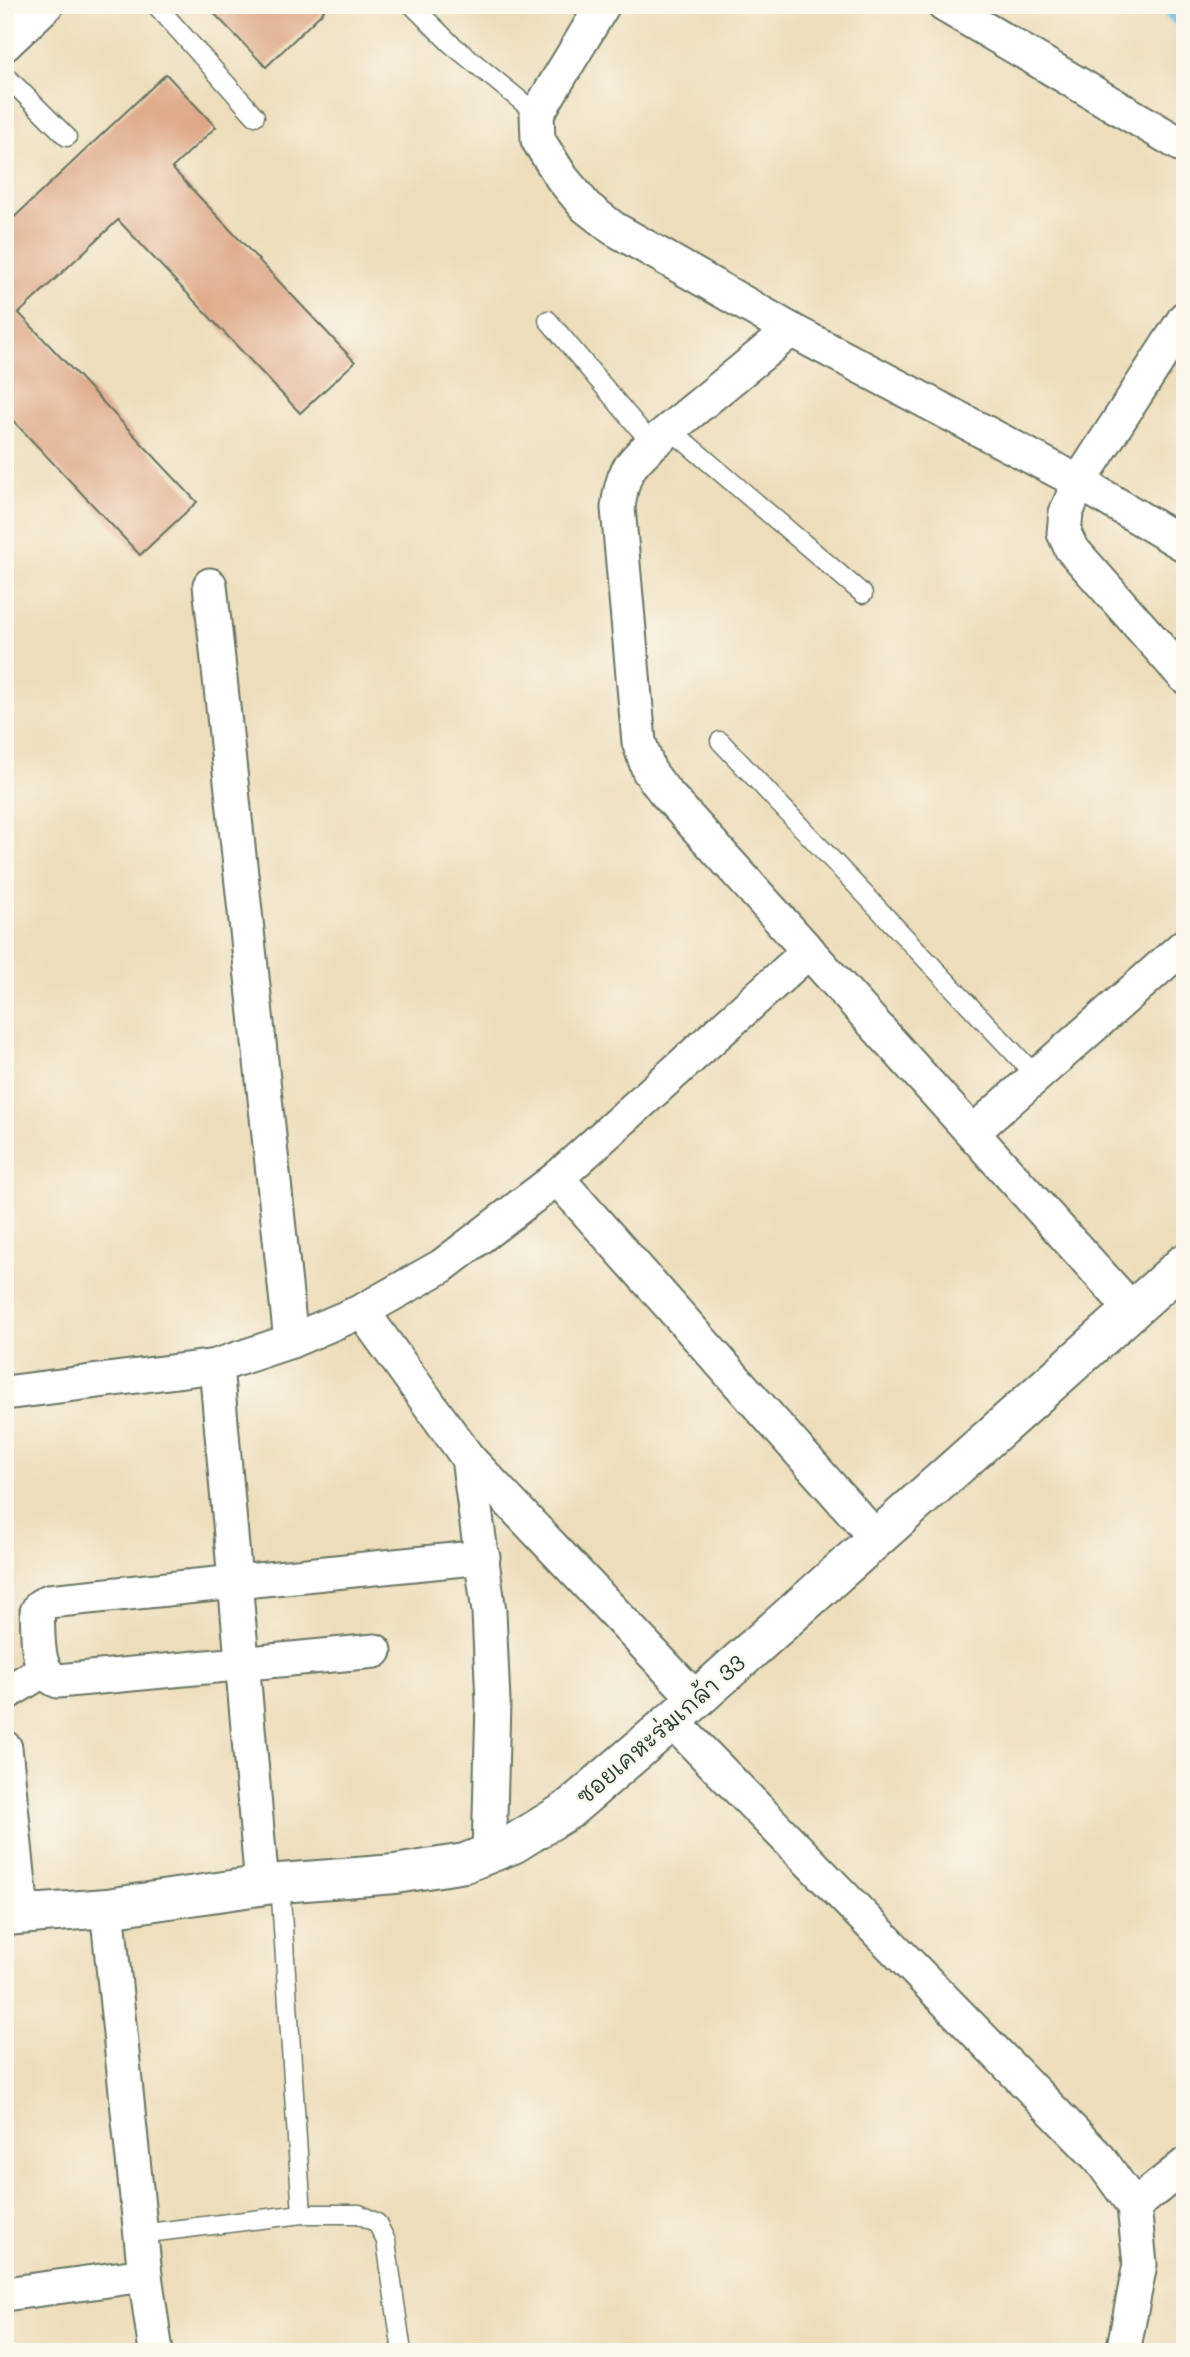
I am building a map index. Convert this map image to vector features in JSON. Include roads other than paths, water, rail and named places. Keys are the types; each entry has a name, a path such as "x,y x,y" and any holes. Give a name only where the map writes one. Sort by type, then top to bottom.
{"street":[{"path":"5,44 46,5"},
{"path":"944,5 1185,147"},
{"path":"596,8 537,114 538,140 562,178 586,207 613,228 790,330 1079,482 1185,545"},
{"path":"1185,318 1079,482 1066,513 1064,533 1071,548 1185,677"},
{"path":"790,330 635,459 621,481 618,508 639,742 649,771 1133,1311"},
{"path":"210,585 291,1341"},
{"path":"974,1132 1185,945"},
{"path":"5,1393 215,1366 291,1341 362,1311 442,1266 557,1178 809,951"},
{"path":"557,1178 876,1538"},
{"name":"ซอยเคหะร่มเกล้า 33","path":"14,1915 107,1908 271,1884 395,1874 465,1863 513,1844 568,1810 684,1710 1185,1263"},
{"path":"362,1311 468,1458 684,1710 1100,2159 1134,2206 1140,2264 1122,2352"},
{"path":"215,1366 242,1662 271,1884"},
{"path":"468,1458 489,1612 493,1702 489,1854"},
{"path":"374,1651 58,1681 48,1677 41,1667 37,1612 40,1606 49,1601 483,1557"},
{"path":"5,1694 44,1670"},
{"path":"5,1748 14,1915"},
{"path":"107,1908 140,2234 156,2352"},
{"path":"1134,2206 1185,2165"},
{"path":"5,2294 145,2275"}],"lane":[{"path":"156,5 255,116"},
{"path":"412,5 450,43 537,114"},
{"path":"5,75 67,138"},
{"path":"548,320 661,437 863,594"},
{"path":"720,741 1035,1076"},
{"path":"271,1884 302,2214"},
{"path":"140,2234 302,2214 359,2214 377,2223 387,2241 402,2352"}],"waterway":[{"path":"1181,5 1185,9"}]}
